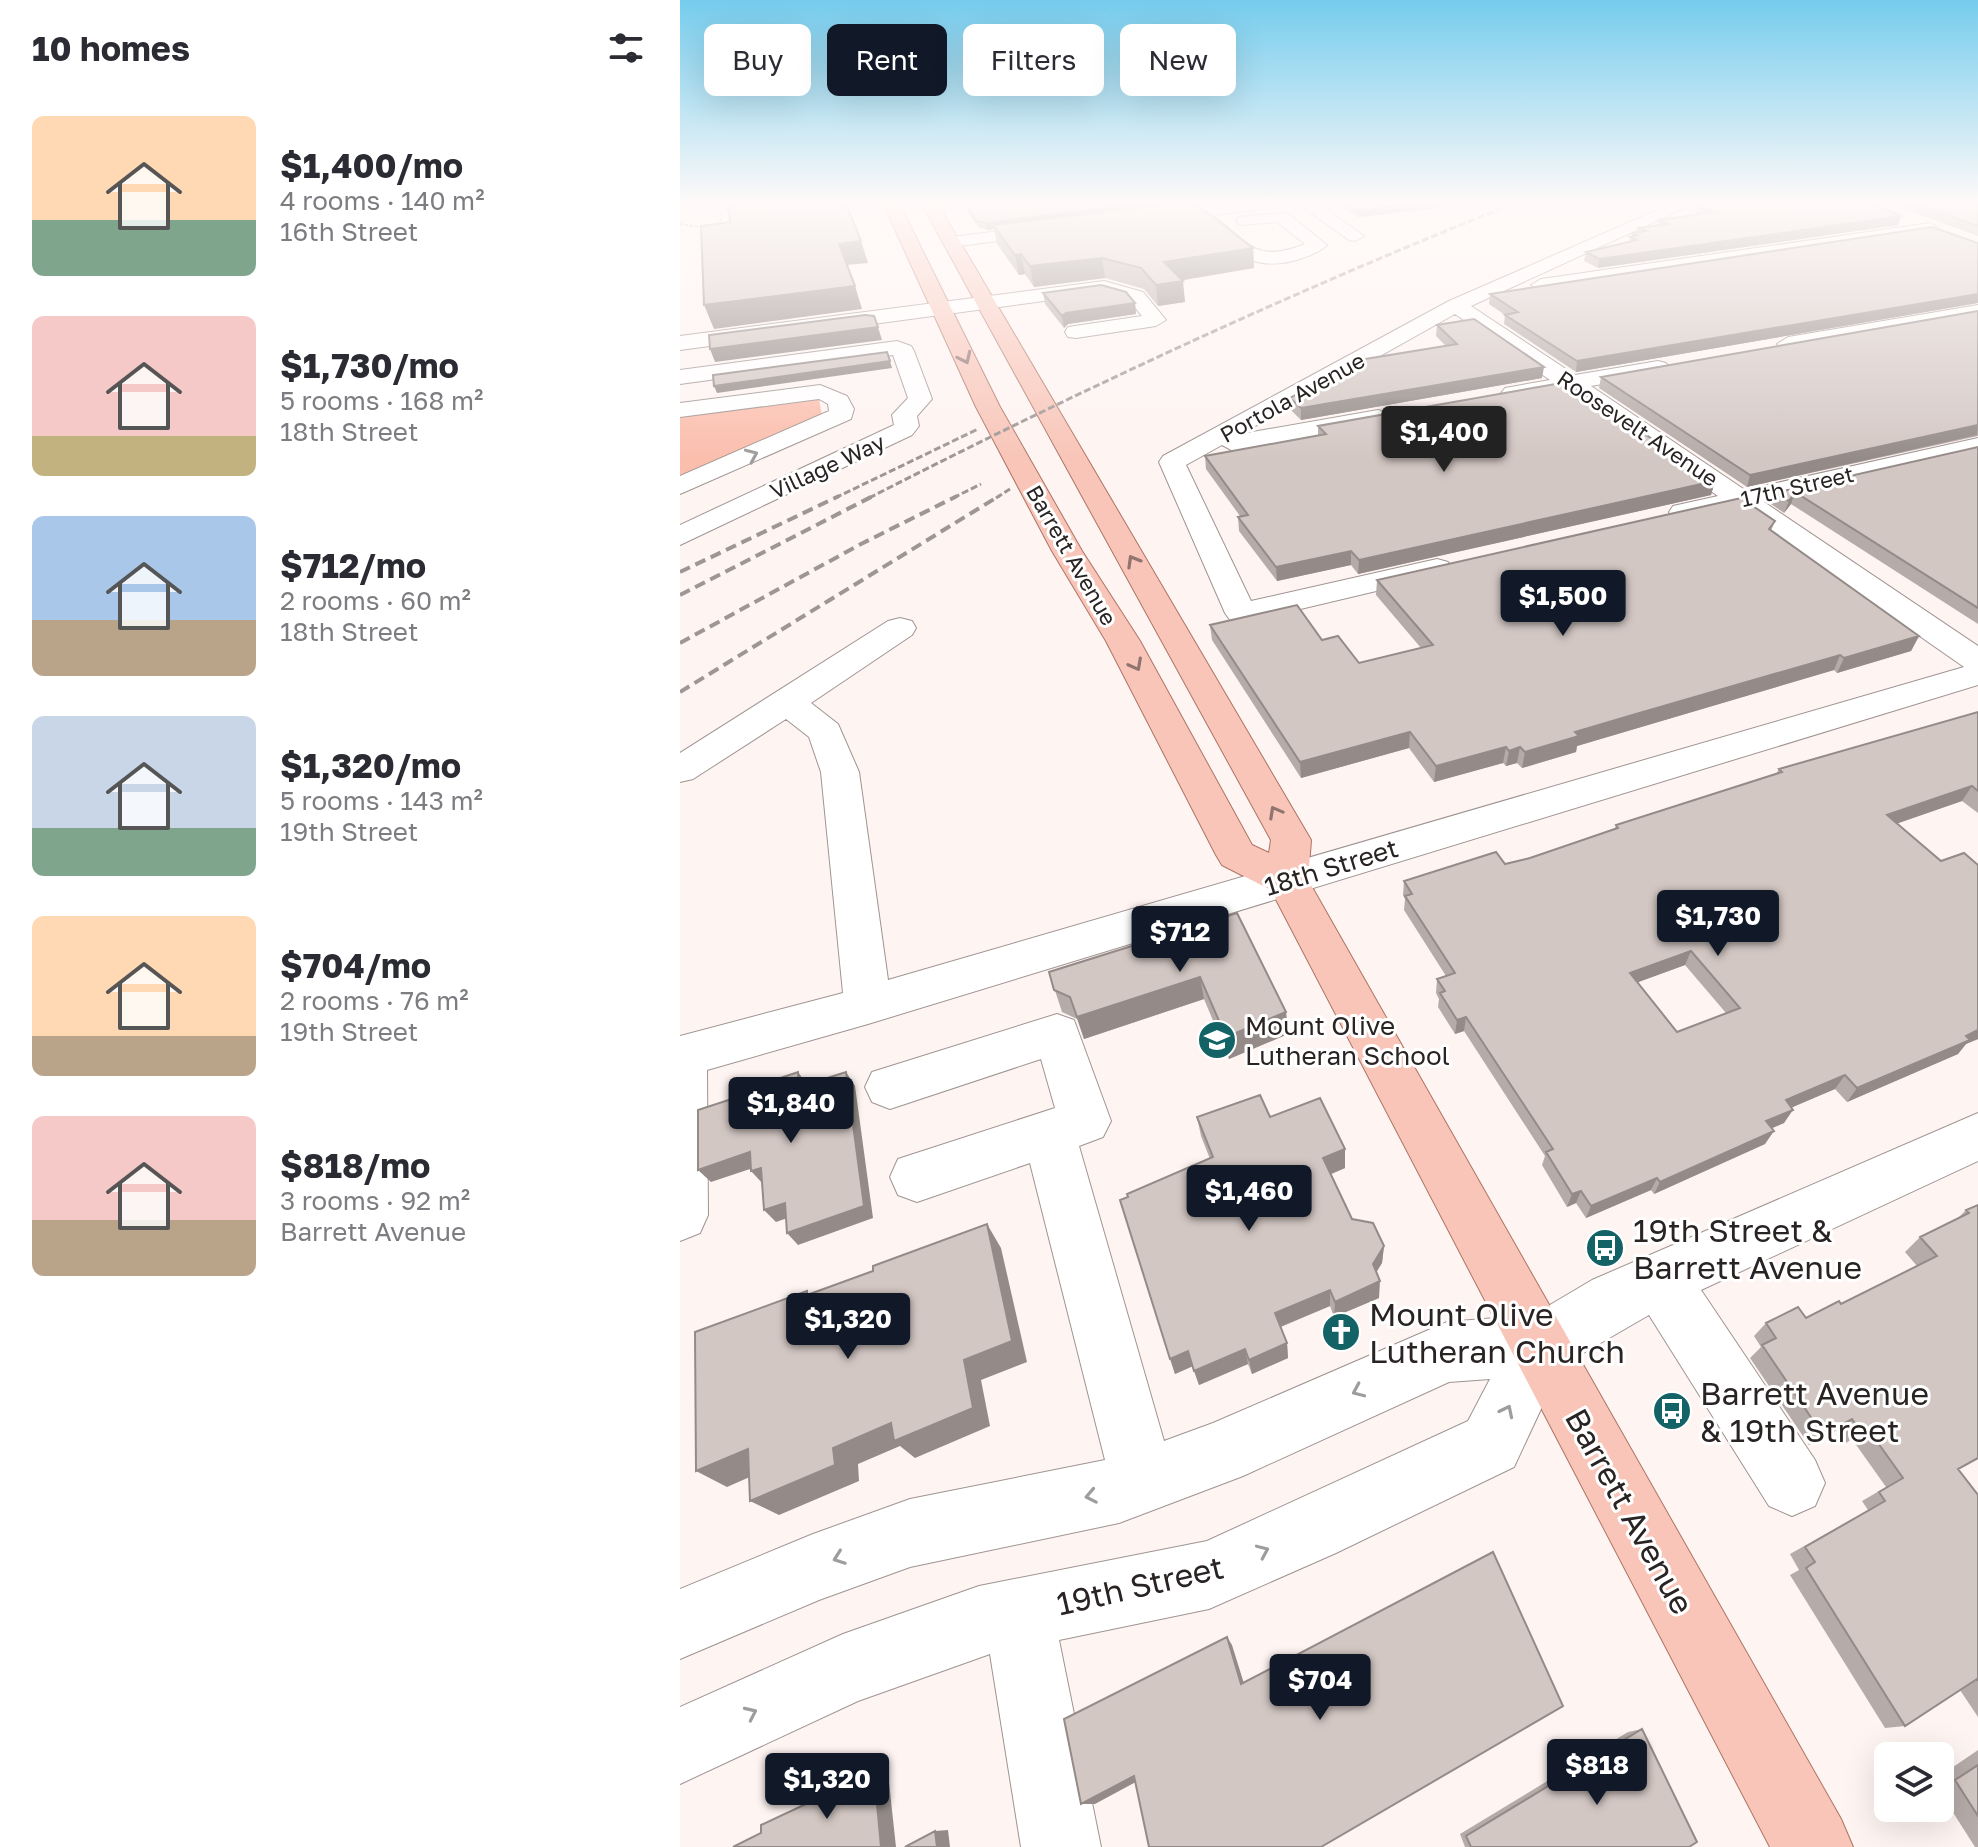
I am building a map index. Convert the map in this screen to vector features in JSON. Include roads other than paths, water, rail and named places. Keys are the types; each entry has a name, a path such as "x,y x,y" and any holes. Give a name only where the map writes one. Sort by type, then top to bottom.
{"main road":[{"name":"Barrett Avenue","path":"932,287 988,407 1067,551 1123,641 1237,855 1287,880"},
{"name":"Barrett Avenue","path":"977,287 1291,840 1287,880 1813,1847"}],"street":[{"path":"689,482 842,414 841,403 836,396 820,392 686,409 686,342 1103,287"},
{"path":"1076,332 1156,320 1136,296 1105,287"},
{"name":"Portola Avenue","path":"1470,561 1241,613 1172,462 1456,305 1500,287"},
{"path":"1487,293 1523,287"},
{"name":"Roosevelt Avenue","path":"1456,305 1978,661"},
{"path":"1764,349 1978,311"},
{"name":"Village Way","path":"680,536 907,426 904,415 920,399 903,351 884,348 686,376"},
{"path":"1487,398 1687,362"},
{"path":"1199,449 1396,414"},
{"name":"17th Street","path":"1653,519 1978,446"},
{"path":"689,482 754,501"},
{"path":"680,770 900,628"},
{"name":"18th Street","path":"681,1055 868,1005 1978,674"},
{"path":"788,702 825,732 840,772 868,1005"},
{"path":"890,1087 1057,1034 1085,1121 917,1177"},
{"path":"680,1215 681,1055"},
{"path":"1049,1133 1143,1481"},
{"path":"680,1624 813,1568 910,1533 1119,1490 1220,1453 1447,1352 1540,1345 1613,1301 1978,1136"},
{"path":"1661,1281 1792,1483"},
{"name":"19th Street","path":"680,1746 843,1670 979,1621 1209,1575 1491,1444 1540,1345"},
{"path":"1018,1613 1061,1847"}],"railway":[{"path":"873,496 1029,418 1314,287"},
{"path":"835,498 978,429"},
{"path":"680,643 861,544 981,484"},
{"path":"996,498 1010,489"},
{"path":"680,572 839,496"},
{"path":"680,595 873,496"},
{"path":"869,498 873,496"},
{"path":"680,692 999,496"}],"place":[{"name":"Mount Olive Lutheran School","path":"1217,1040"},
{"name":"19th Street & Barrett Avenue","path":"1605,1248"},
{"name":"Mount Olive Lutheran Church","path":"1341,1332"},
{"name":"Barrett Avenue & 19th Street","path":"1672,1411"}]}
